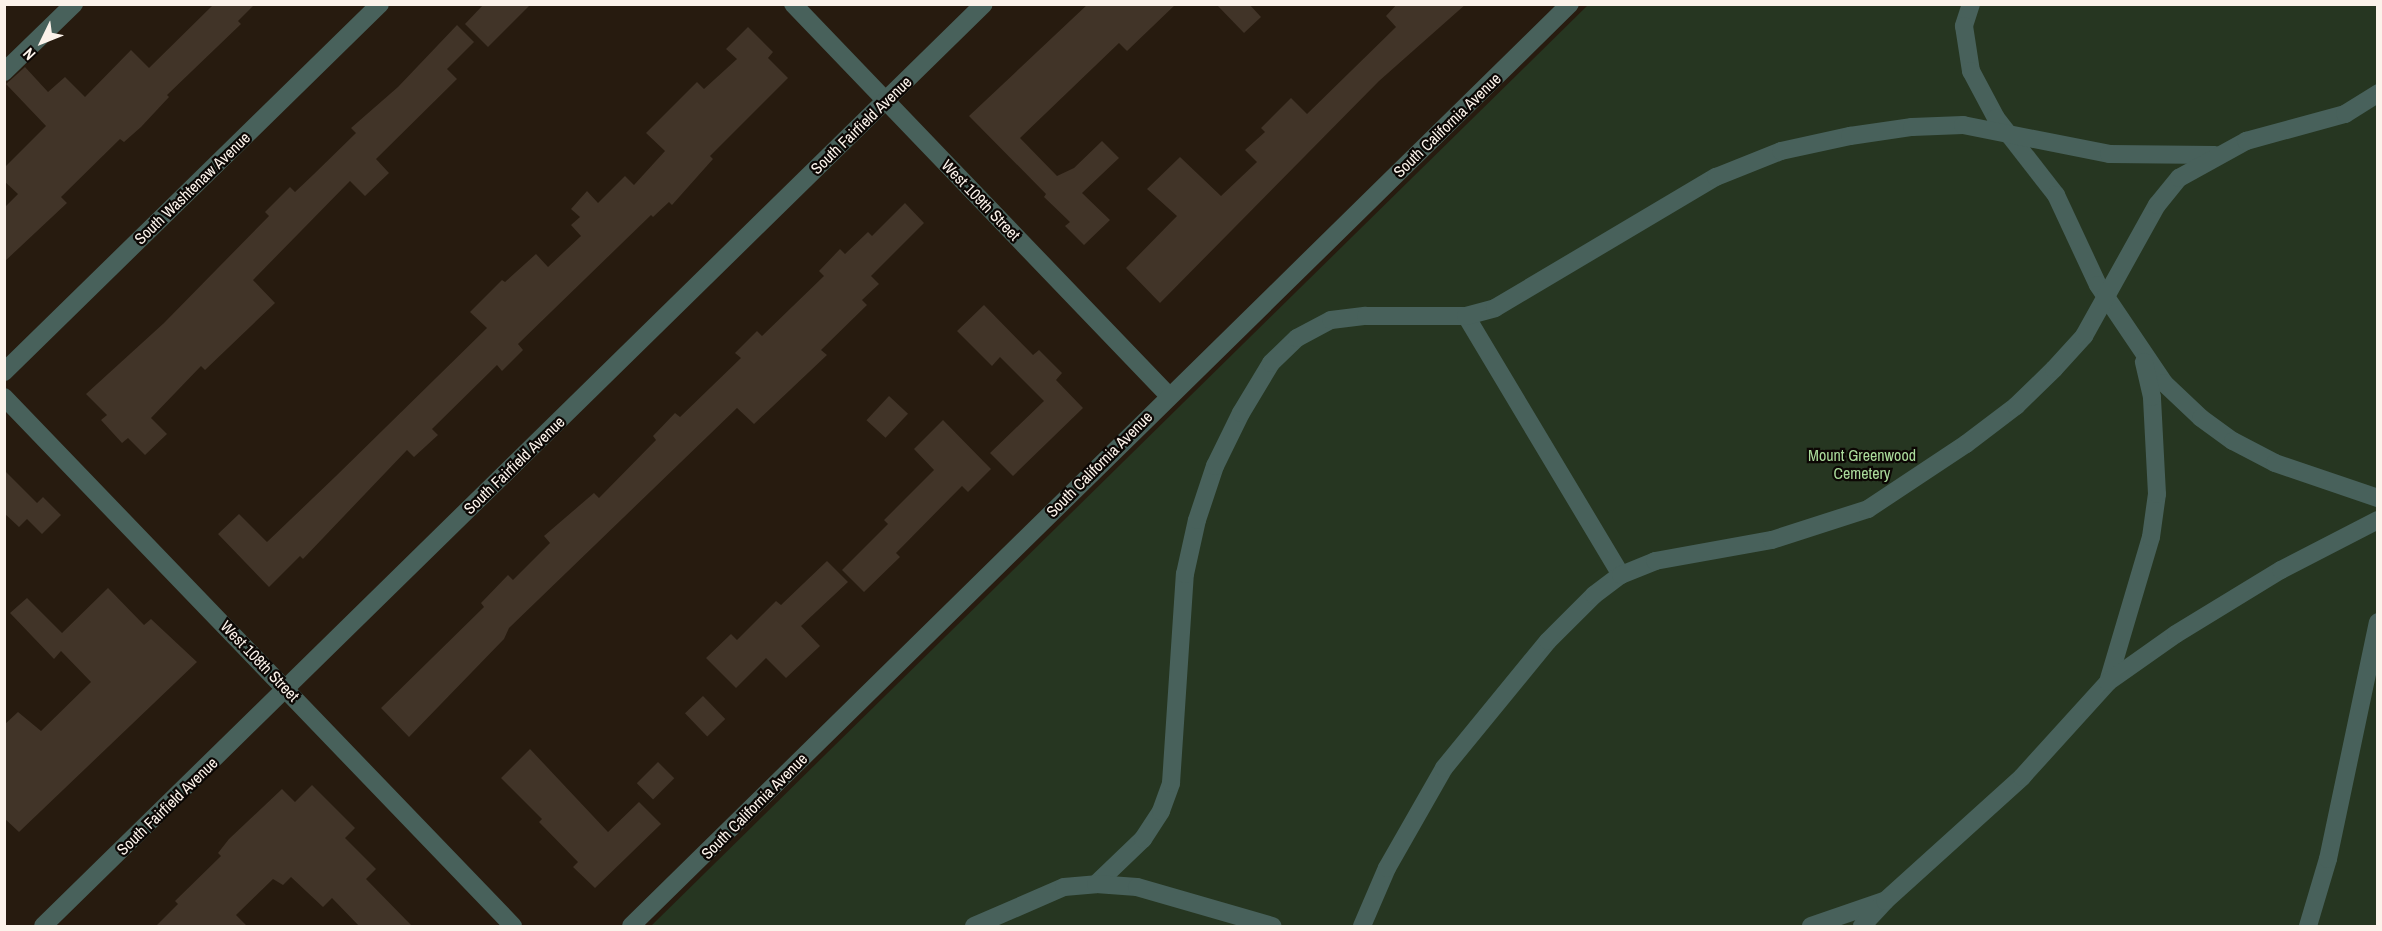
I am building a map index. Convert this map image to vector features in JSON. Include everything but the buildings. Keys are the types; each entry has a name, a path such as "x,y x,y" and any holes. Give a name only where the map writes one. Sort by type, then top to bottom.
{"street":[{"path":"4,72 74,4"},
{"name":"South Washtenaw Avenue","path":"4,372 380,4"},
{"name":"West 109th Street","path":"793,4 1169,396"},
{"name":"South Fairfield Avenue","path":"43,927 984,4"},
{"name":"South California Avenue","path":"631,927 1570,4"},
{"path":"1971,4 1964,26 1971,71 2009,135 2056,195 2107,299 2142,353 2171,390 2201,418 2233,441 2307,476 2378,498"},
{"path":"1362,927 1387,868 1444,768 1548,641 1621,575 1655,561 1772,540 1868,509 2016,406 2084,336 2107,299 2157,205 2179,178 2215,155 2246,141 2345,114 2378,93"},
{"path":"1096,884 1143,840 1161,811 1171,783 1185,574 1197,520 1215,466 1271,363 1297,338 1331,320 1366,316 1466,316 1495,308 1716,177 1781,151 1912,127 1963,125 2109,154 2215,155"},
{"path":"1466,316 1621,575"},
{"path":"2108,682 2151,537 2157,494 2152,397 2142,353"},
{"name":"West 108th Street","path":"4,396 513,927"},
{"path":"1862,927 1885,901 2022,777 2108,682 2176,634 2272,576 2378,520"},
{"path":"2308,927 2328,859 2378,622"},
{"path":"974,927 1065,887 1096,884 1137,886 1272,927"},
{"path":"1811,927 1885,901"}],"green space":[{"name":"Mount Greenwood Cemetery","path":"1588,5 2377,5 2377,926 651,926"}]}
